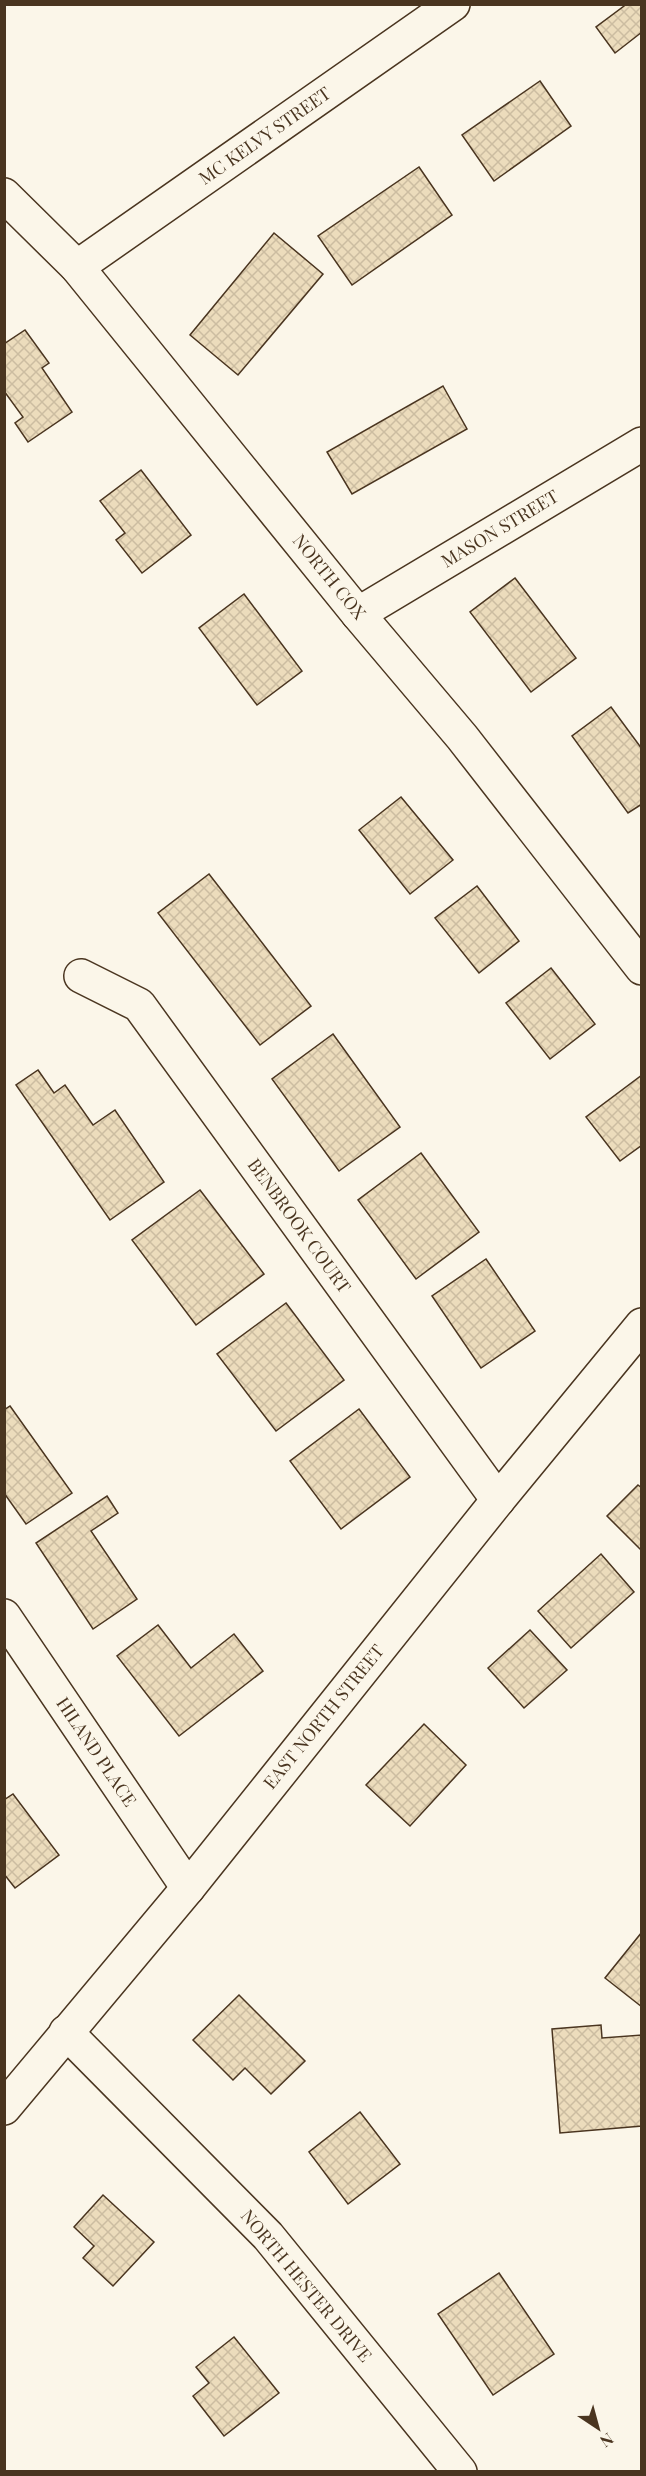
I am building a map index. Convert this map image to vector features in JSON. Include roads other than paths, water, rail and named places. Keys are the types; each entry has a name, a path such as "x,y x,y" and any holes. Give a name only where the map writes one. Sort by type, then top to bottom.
{"street":[{"name":"MC KELVY STREET","path":"76,267 453,4"},
{"name":"NORTH COX","path":"4,195 76,267 358,614 462,737 642,968"},
{"name":"MASON STREET","path":"358,614 642,444"},
{"name":"BENBROOK COURT","path":"81,976 139,1005 498,1500"},
{"name":"EAST NORTH STREET","path":"4,2108 188,1888 498,1500 642,1325"},
{"name":"HILAND PLACE","path":"4,1616 188,1888"},
{"name":"NORTH HESTER DRIVE","path":"66,2032 268,2236 460,2472"}]}
